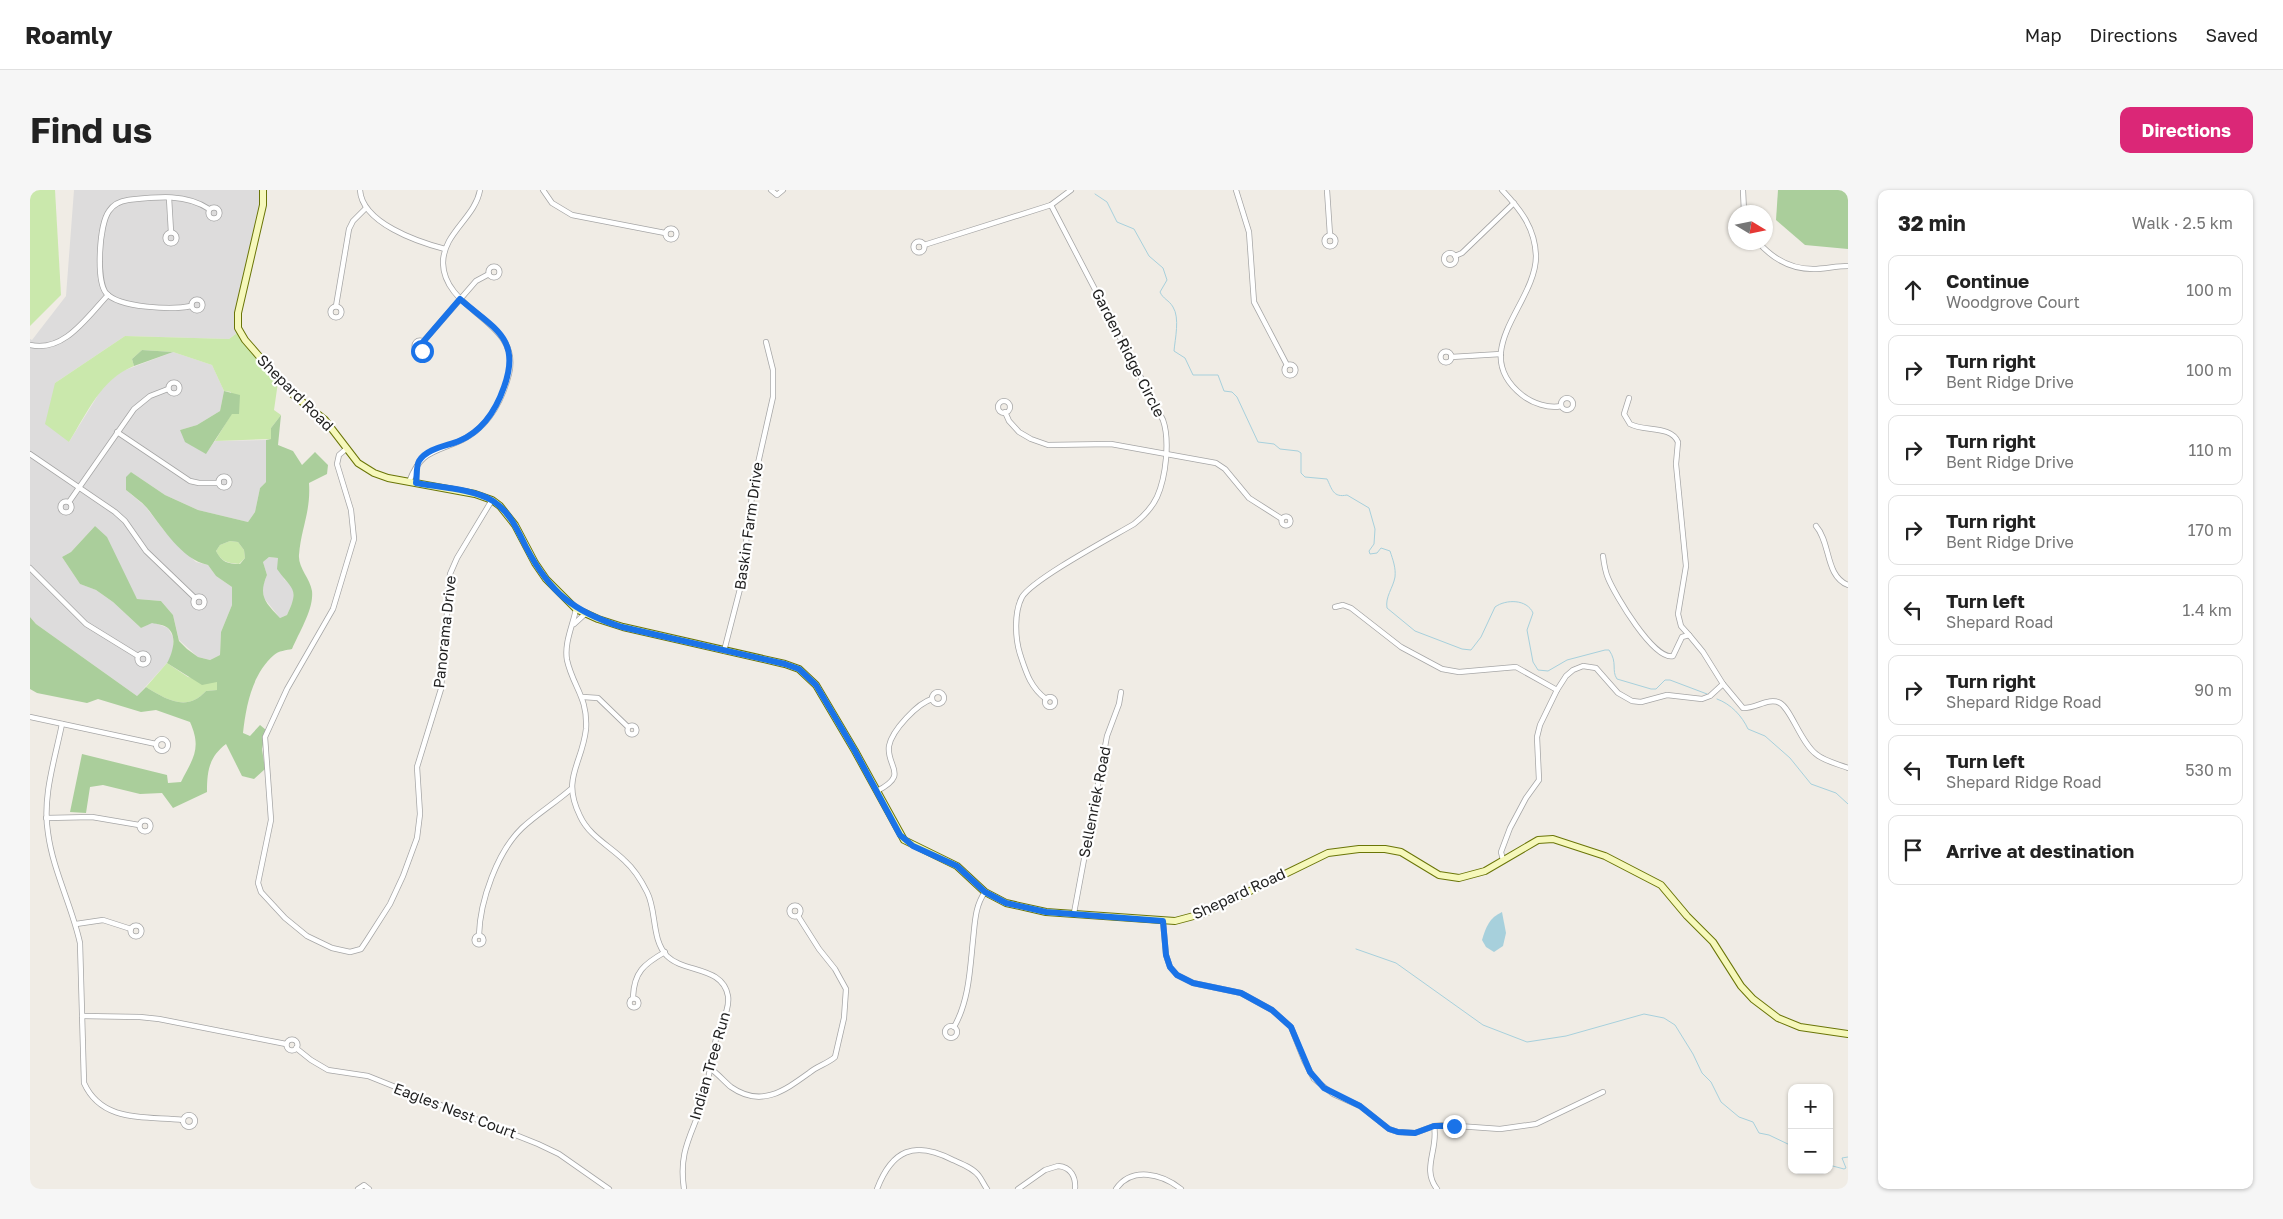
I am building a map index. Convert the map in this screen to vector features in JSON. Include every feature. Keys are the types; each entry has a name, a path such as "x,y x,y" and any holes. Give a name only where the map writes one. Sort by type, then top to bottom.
{"street":[{"name":"Shepard Road","path":"263,190 264,205 238,312 238,328 245,340 286,388 325,420 358,464 388,478 475,494 492,500 500,506 515,525 535,563 546,579 576,609 585,614 622,627 785,664 796,668 808,676 816,685 904,840 957,866 985,892 996,899 1019,907 1074,914 1163,921 1184,920 1204,913 1308,861 1340,851 1372,848 1401,852 1439,875 1459,878 1479,874 1538,840 1553,839 1605,856 1661,885 1687,916 1713,942 1741,986 1767,1010 1787,1023 1800,1027 1848,1034"},
{"path":"360,190 366,208 372,215 405,236 445,249"},
{"path":"412,483 414,469 426,454 463,439 486,422 498,404 509,375 510,351 501,334 460,299 451,289 444,272 445,249 448,241 475,207 480,190"},
{"path":"543,190 558,208 572,215 665,233"},
{"path":"772,190 777,195 783,190"},
{"path":"924,245 1051,205 1071,190"},
{"path":"1236,190 1249,232 1254,302 1287,365"},
{"path":"1327,190 1330,235"},
{"path":"1502,190 1522,211 1533,233 1536,258 1531,281 1503,338 1501,354 1503,368 1506,376 1521,394 1532,401 1548,406 1561,406"},
{"path":"1743,190 1744,205"},
{"path":"169,198 171,232"},
{"path":"191,306 179,308 127,304 117,301 108,295 103,288 100,277 104,224 108,212 116,204 124,200 189,199 209,209"},
{"path":"1455,256 1462,253 1514,203"},
{"name":"Garden Ridge Circle","path":"1046,699 1032,687 1017,645 1017,613 1021,598 1036,583 1143,517 1158,495 1166,454 1166,432 1163,420 1051,205"},
{"path":"336,306 349,229 366,208"},
{"path":"1767,250 1774,257 1794,267 1812,269 1848,266"},
{"path":"423,342 476,281 489,274"},
{"path":"30,345 47,346 61,341 108,295"},
{"name":"Baskin Farm Drive","path":"724,651 740,589 756,469 770,418 773,397 773,370 766,342"},
{"path":"1451,357 1501,354"},
{"path":"69,502 117,432 140,403 150,396 168,389"},
{"path":"1629,398 1624,414 1630,424 1669,433 1678,442 1676,464 1686,566 1678,614 1681,626 1703,652 1723,684 1743,708 1750,709 1773,701 1780,703 1799,734 1815,754 1848,768"},
{"path":"1005,412 1009,421 1019,432 1041,443 1059,446 1111,444 1219,465 1249,498 1282,519"},
{"path":"117,432 190,481 219,483"},
{"name":"Panorama Drive","path":"346,449 339,455 337,464 351,510 354,539 333,609 287,689 265,737 270,820 258,883 261,892 285,918 300,931 324,944 355,952 361,949 390,904 411,856 420,814 417,767 441,689 450,574 492,500"},
{"path":"30,454 120,516 146,551 195,598"},
{"path":"1816,526 1825,537 1833,569 1840,579 1848,585"},
{"path":"1603,556 1604,567 1614,590 1645,637 1655,648 1663,655 1673,656 1682,637 1689,635"},
{"path":"30,568 84,622 138,656"},
{"path":"1335,607 1343,605 1352,608 1402,647 1442,669 1458,672 1516,667 1557,690"},
{"path":"576,609 568,638 567,661 583,697 586,729 571,789 585,826 625,861 642,882 652,904 657,935 665,952 647,962 641,969 634,983 633,997"},
{"path":"573,625 585,614"},
{"path":"1503,860 1501,852 1510,828 1538,780 1537,737 1540,725 1557,690 1566,676 1573,670 1583,666 1596,668 1618,693 1632,701 1641,702 1667,695 1702,699 1710,696 1723,684"},
{"name":"Sellenriek Road","path":"1074,914 1107,736 1119,704 1121,692"},
{"path":"583,697 598,698 628,727"},
{"path":"877,790 889,784 894,777 895,768 889,752 891,740 904,721 924,701 932,699"},
{"path":"30,717 156,744"},
{"path":"62,724 48,792 46,818 50,846 76,924 82,962 82,1078 94,1101 104,1108 119,1114 183,1120"},
{"path":"479,935 488,891 496,868 506,849 521,829 571,789"},
{"path":"46,818 92,817 139,825"},
{"path":"954,1026 962,1013 970,970 978,902 985,892"},
{"path":"710,1069 738,1091 750,1095 768,1096 783,1091 835,1057 844,1018 846,989 835,969 818,949 798,916"},
{"path":"76,924 103,920 131,929"},
{"path":"1163,921 1166,955 1170,967 1177,975 1193,983 1241,993 1272,1010 1291,1027 1310,1072 1324,1088 1360,1106 1389,1129 1398,1132 1415,1133 1434,1126 1500,1129 1536,1124 1603,1092"},
{"name":"Indian Tree Run","path":"665,952 680,964 711,975 720,981 726,991 727,1008 716,1038 703,1100 682,1156 684,1189"},
{"name":"Eagles Nest Court","path":"82,1016 159,1019 286,1044 290,1050 296,1048"},
{"name":"Eagles Nest Court","path":"286,1044 289,1040 295,1040 296,1048"},
{"name":"Eagles Nest Court","path":"296,1048 328,1070 368,1076 538,1144 559,1154 609,1189"},
{"path":"1434,1126 1434,1142 1429,1170 1437,1189"},
{"path":"876,1189 883,1173 896,1158 908,1152 923,1150 934,1152 972,1169 979,1175 987,1189"},
{"path":"1018,1189 1045,1170 1058,1166 1070,1171 1074,1179 1075,1189"},
{"path":"1116,1189 1124,1180 1140,1174 1161,1177 1181,1189"},
{"path":"358,1189 364,1185 369,1189"}],"shaded area":[{"path":"74,190 259,190 260,192 261,202 235,318 237,333 229,339 125,336 55,383 69,442 103,387 120,372 173,352 212,365 224,391 220,411 197,425 180,430 206,453 215,441 266,440 266,482 260,488 255,512 248,522 198,510 165,495 131,472 126,490 145,506 166,533 196,562 208,565 216,576 232,587 232,605 221,632 220,655 210,660 198,657 179,640 173,615 161,601 137,599 95,526 71,552 62,557 80,584 96,590 113,602 141,628 152,622 168,628 173,637 173,653 167,663 137,696 36,624 30,617 30,339 32,340 66,296"},
{"path":"269,557 278,558 284,579 293,587 294,599 287,615 280,618 264,598 262,588 267,575 263,562"}],"green space":[{"path":"30,190 55,190 61,295 30,326"},
{"path":"1778,190 1848,190 1848,249 1805,245 1776,220"},
{"path":"237,333 278,382 274,410 281,415 271,428 271,439 215,441 232,413 231,392 224,391 212,365 173,352 142,350 132,359 134,366 112,379 96,398 69,442 45,424 55,383 125,336 229,339"},
{"path":"142,350 173,352 134,366 132,359"},
{"path":"224,391 240,395 239,414 232,414 206,454 185,442 180,430 197,425 220,411"},
{"path":"281,415 278,445 293,451 302,465 315,452 328,465 327,474 309,483 309,503 300,545 299,560 312,591 311,605 292,649 276,654 266,663 255,681 248,701 243,733 250,736 260,725 266,730 262,749 265,769 254,779 242,776 226,744 216,754 210,765 207,792 173,808 162,793 140,794 103,785 90,787 86,813 70,812 82,754 167,775 168,783 181,782 196,747 194,731 190,722 156,710 141,712 98,699 87,703 37,693 30,689 30,617 36,624 137,696 146,687 169,700 184,702 192,701 206,691 217,690 217,682 202,685 167,663 171,655 173,641 173,636 168,628 152,623 141,628 113,602 96,590 80,584 62,557 71,552 95,526 107,537 137,599 161,601 173,615 179,641 198,657 210,660 220,655 221,632 232,605 232,587 216,576 208,565 198,562 173,542 147,508 126,490 126,477 131,472 165,495 198,510 248,522 255,512 260,488 266,482 266,440 271,439 271,428","holes":["230,541 238,542 244,550 245,558 240,564 225,562 216,551 220,545","269,557 278,558 277,569 294,594 287,615 280,618 267,603 263,594 267,575 263,562"]},
{"path":"230,541 238,542 244,550 245,558 239,564 225,561 220,558 216,551 220,545"},
{"path":"167,663 188,677 217,682 217,690 206,691 192,701 177,702 169,700 146,687"}],"water":[{"path":"1502,912 1506,933 1503,946 1494,952 1486,947 1482,940 1489,923"}],"waterway":[{"path":"1095,194 1107,202 1117,222 1134,229 1149,256 1163,268 1167,280 1160,292 1173,307 1176,317 1174,351 1185,358 1193,375 1218,375 1224,391 1232,392 1237,397 1258,442 1274,444 1280,449 1298,451 1301,453 1301,473 1305,477 1327,479 1336,494 1347,495 1369,508 1375,529 1374,544 1369,551 1370,554 1377,553 1381,548 1390,551 1395,567 1395,577 1387,600 1387,608 1415,631 1462,649 1471,650 1481,637 1495,607 1510,602 1521,603 1530,608 1533,613 1527,630 1533,662 1538,670 1548,671 1567,660 1609,650 1612,655 1614,672 1617,679 1651,689 1656,689 1665,680 1670,680 1707,694"},
{"path":"1717,699 1735,711 1748,729 1765,736 1790,758 1811,784 1836,793 1848,804"},
{"path":"1356,949 1396,963 1483,1025 1527,1042 1566,1036 1644,1014 1664,1018 1675,1025 1702,1073 1711,1082 1721,1102 1739,1117 1753,1122 1759,1133 1769,1135 1788,1144"},
{"path":"1833,1166 1846,1168 1842,1158 1848,1157"}],"route":[{"path":"422,351 425,346 423,342 460,299 501,334 507,343 511,358 509,375 493,413 486,422 468,436 426,454 417,466 416,483 483,496 500,506 515,525 535,563 546,579 576,609 598,620 622,627 785,664 799,669 816,685 877,790 900,835 907,843 957,866 985,892 996,899 1019,907 1046,912 1163,921 1166,955 1170,967 1177,975 1193,983 1241,993 1257,1000 1272,1010 1291,1027 1310,1072 1314,1079 1324,1088 1360,1106 1389,1129 1398,1132 1407,1134 1434,1126 1454,1126"}]}
